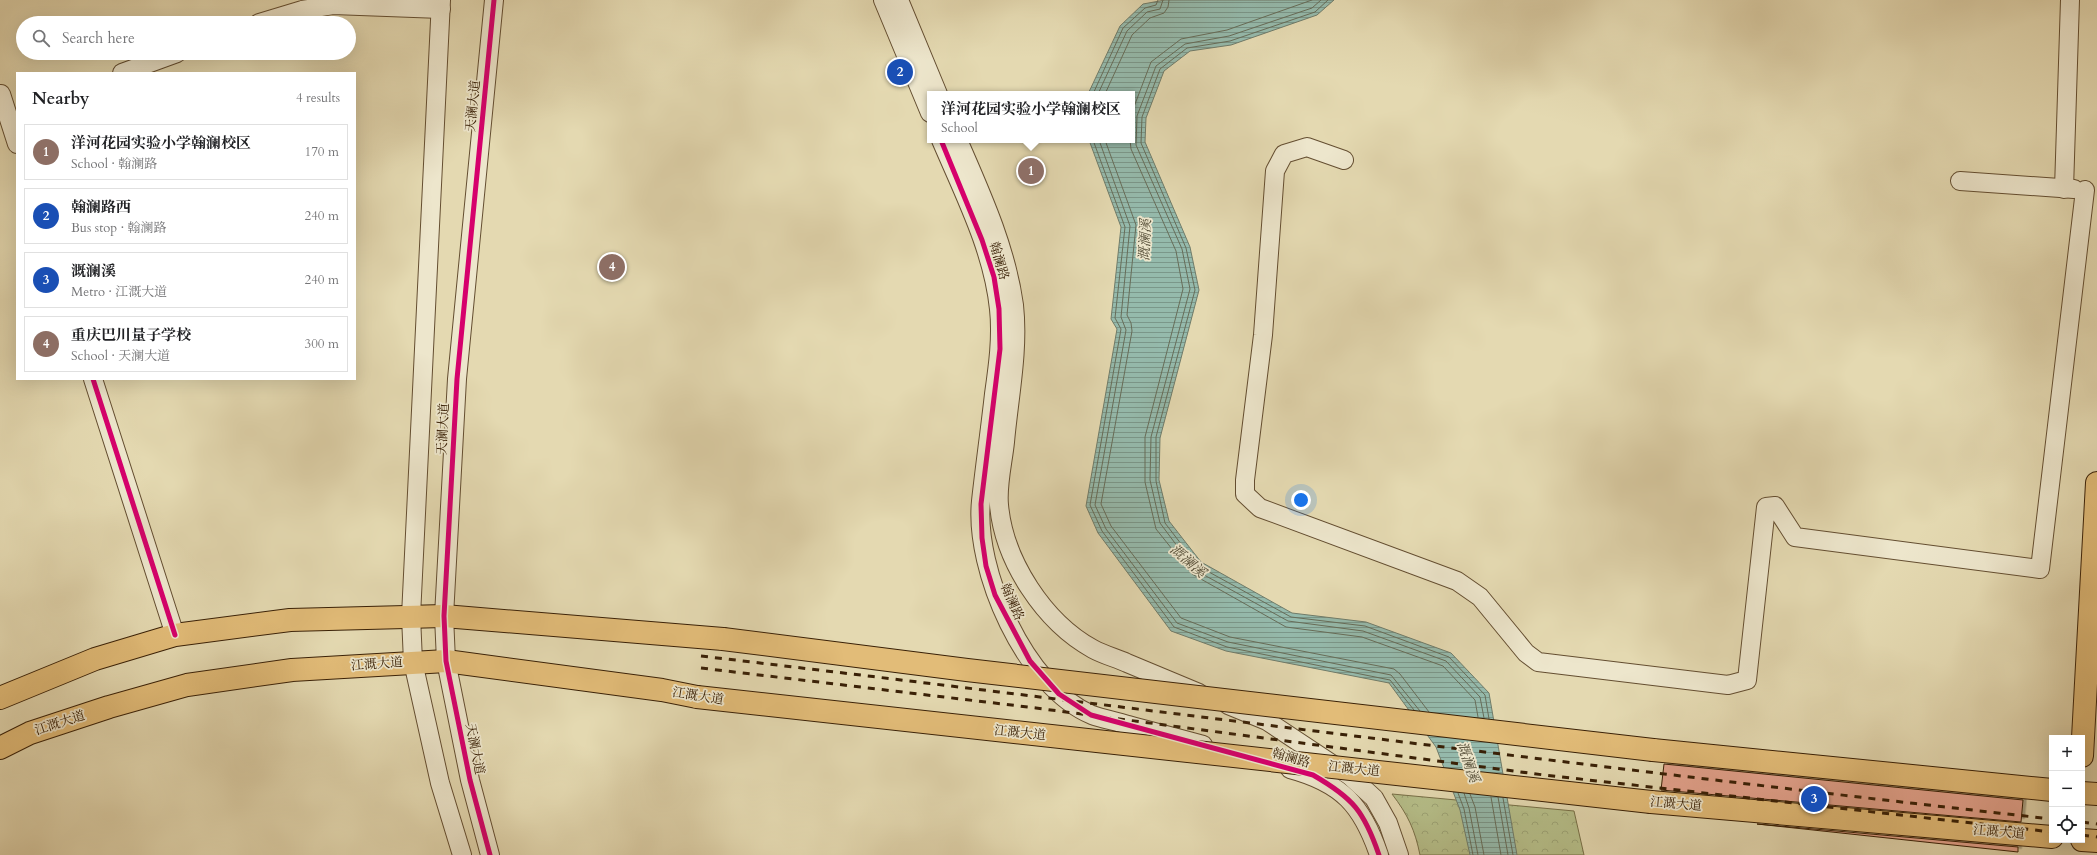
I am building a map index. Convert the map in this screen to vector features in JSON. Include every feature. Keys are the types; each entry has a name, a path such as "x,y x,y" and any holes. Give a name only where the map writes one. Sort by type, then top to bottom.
{"main road":[{"path":"2083,735 2097,483"},
{"path":"0,698 95,658 175,635 290,620 444,616 723,639 967,670 1654,750 2049,790"},
{"name":"江溉大道","path":"0,748 30,733 109,707 187,685 292,670 446,661 662,690 698,697 1651,802 2049,837"},
{"path":"2085,793 2097,794"},
{"path":"2085,840 2097,842"},
{"path":"2076,843 2076,855"}],"street":[{"name":"天澜大道","path":"490,855 470,780 446,661 444,616 457,379 494,0"},
{"path":"883,0 927,106"},
{"path":"899,0 937,91"},
{"path":"2064,189 2070,0"},
{"path":"282,16 302,10 333,5 441,5"},
{"name":"天澜大道","path":"441,5 411,616 413,662 440,783 462,855"},
{"path":"125,72 158,60"},
{"path":"6,95 16,140"},
{"name":"翰澜路","path":"942,143 982,240 994,277 999,309 1000,350 981,504 982,538 986,566 995,595 1030,661 1059,694 1091,715 1312,775 1338,789 1359,811 1371,832 1379,855"},
{"name":"翰澜路","path":"959,143 996,234 1008,271 1014,306 1014,350 998,504 1003,532 1012,556 1024,578 1043,606 1064,628 1093,649 1267,721 1350,776 1374,798 1388,823 1399,855"},
{"path":"1344,160 1307,147 1284,154 1275,171 1263,335 1245,480 1245,494 1260,508 1457,581 1480,597 1526,653 1538,662 1728,684 1747,680 1766,508 1775,506 1795,537 2040,569 2091,191 1960,181"},
{"path":"93,380 175,635"}],"green space":[{"path":"1392,794 1574,811 1584,855 1420,855 1416,838 1410,823"}],"water":[{"path":"1165,0 1334,0 1317,15 1231,45 1190,51 1164,71 1146,118 1145,142 1190,247 1199,290 1160,438 1159,480 1169,521 1201,562 1292,613 1366,622 1451,653 1489,693 1517,855 1470,855 1460,810 1436,747 1389,683 1226,651 1171,631 1098,533 1086,506 1117,329 1111,319 1121,227 1090,143 1135,143 1135,91 1089,91 1120,26 1143,4"}],"building":[{"path":"1664,764 2023,800 2021,822 1661,790"},
{"path":"1757,824 2018,847 2018,852"}],"railway":[{"path":"701,656 1714,780 2049,819"},
{"path":"701,668 1036,708 1544,775 2049,832"},
{"path":"2085,822 2097,824"},
{"path":"2085,835 2097,837"}],"cycle path":[{"path":"490,855 470,780 446,661 444,616 457,379 494,0"},
{"path":"942,143 982,240 994,277 999,309 1000,349 981,504 982,538 986,566 995,595 1030,661 1059,694 1091,715 1313,775 1338,791 1355,807 1368,827 1379,855"},
{"path":"93,380 175,635"}],"place":[{"name":"翰澜路西","path":"900,72"},
{"name":"洋河花园实验小学翰澜校区","path":"1031,171"},
{"name":"重庆巴川量子学校","path":"612,267"},
{"name":"溉澜溪","path":"1814,799"}]}
